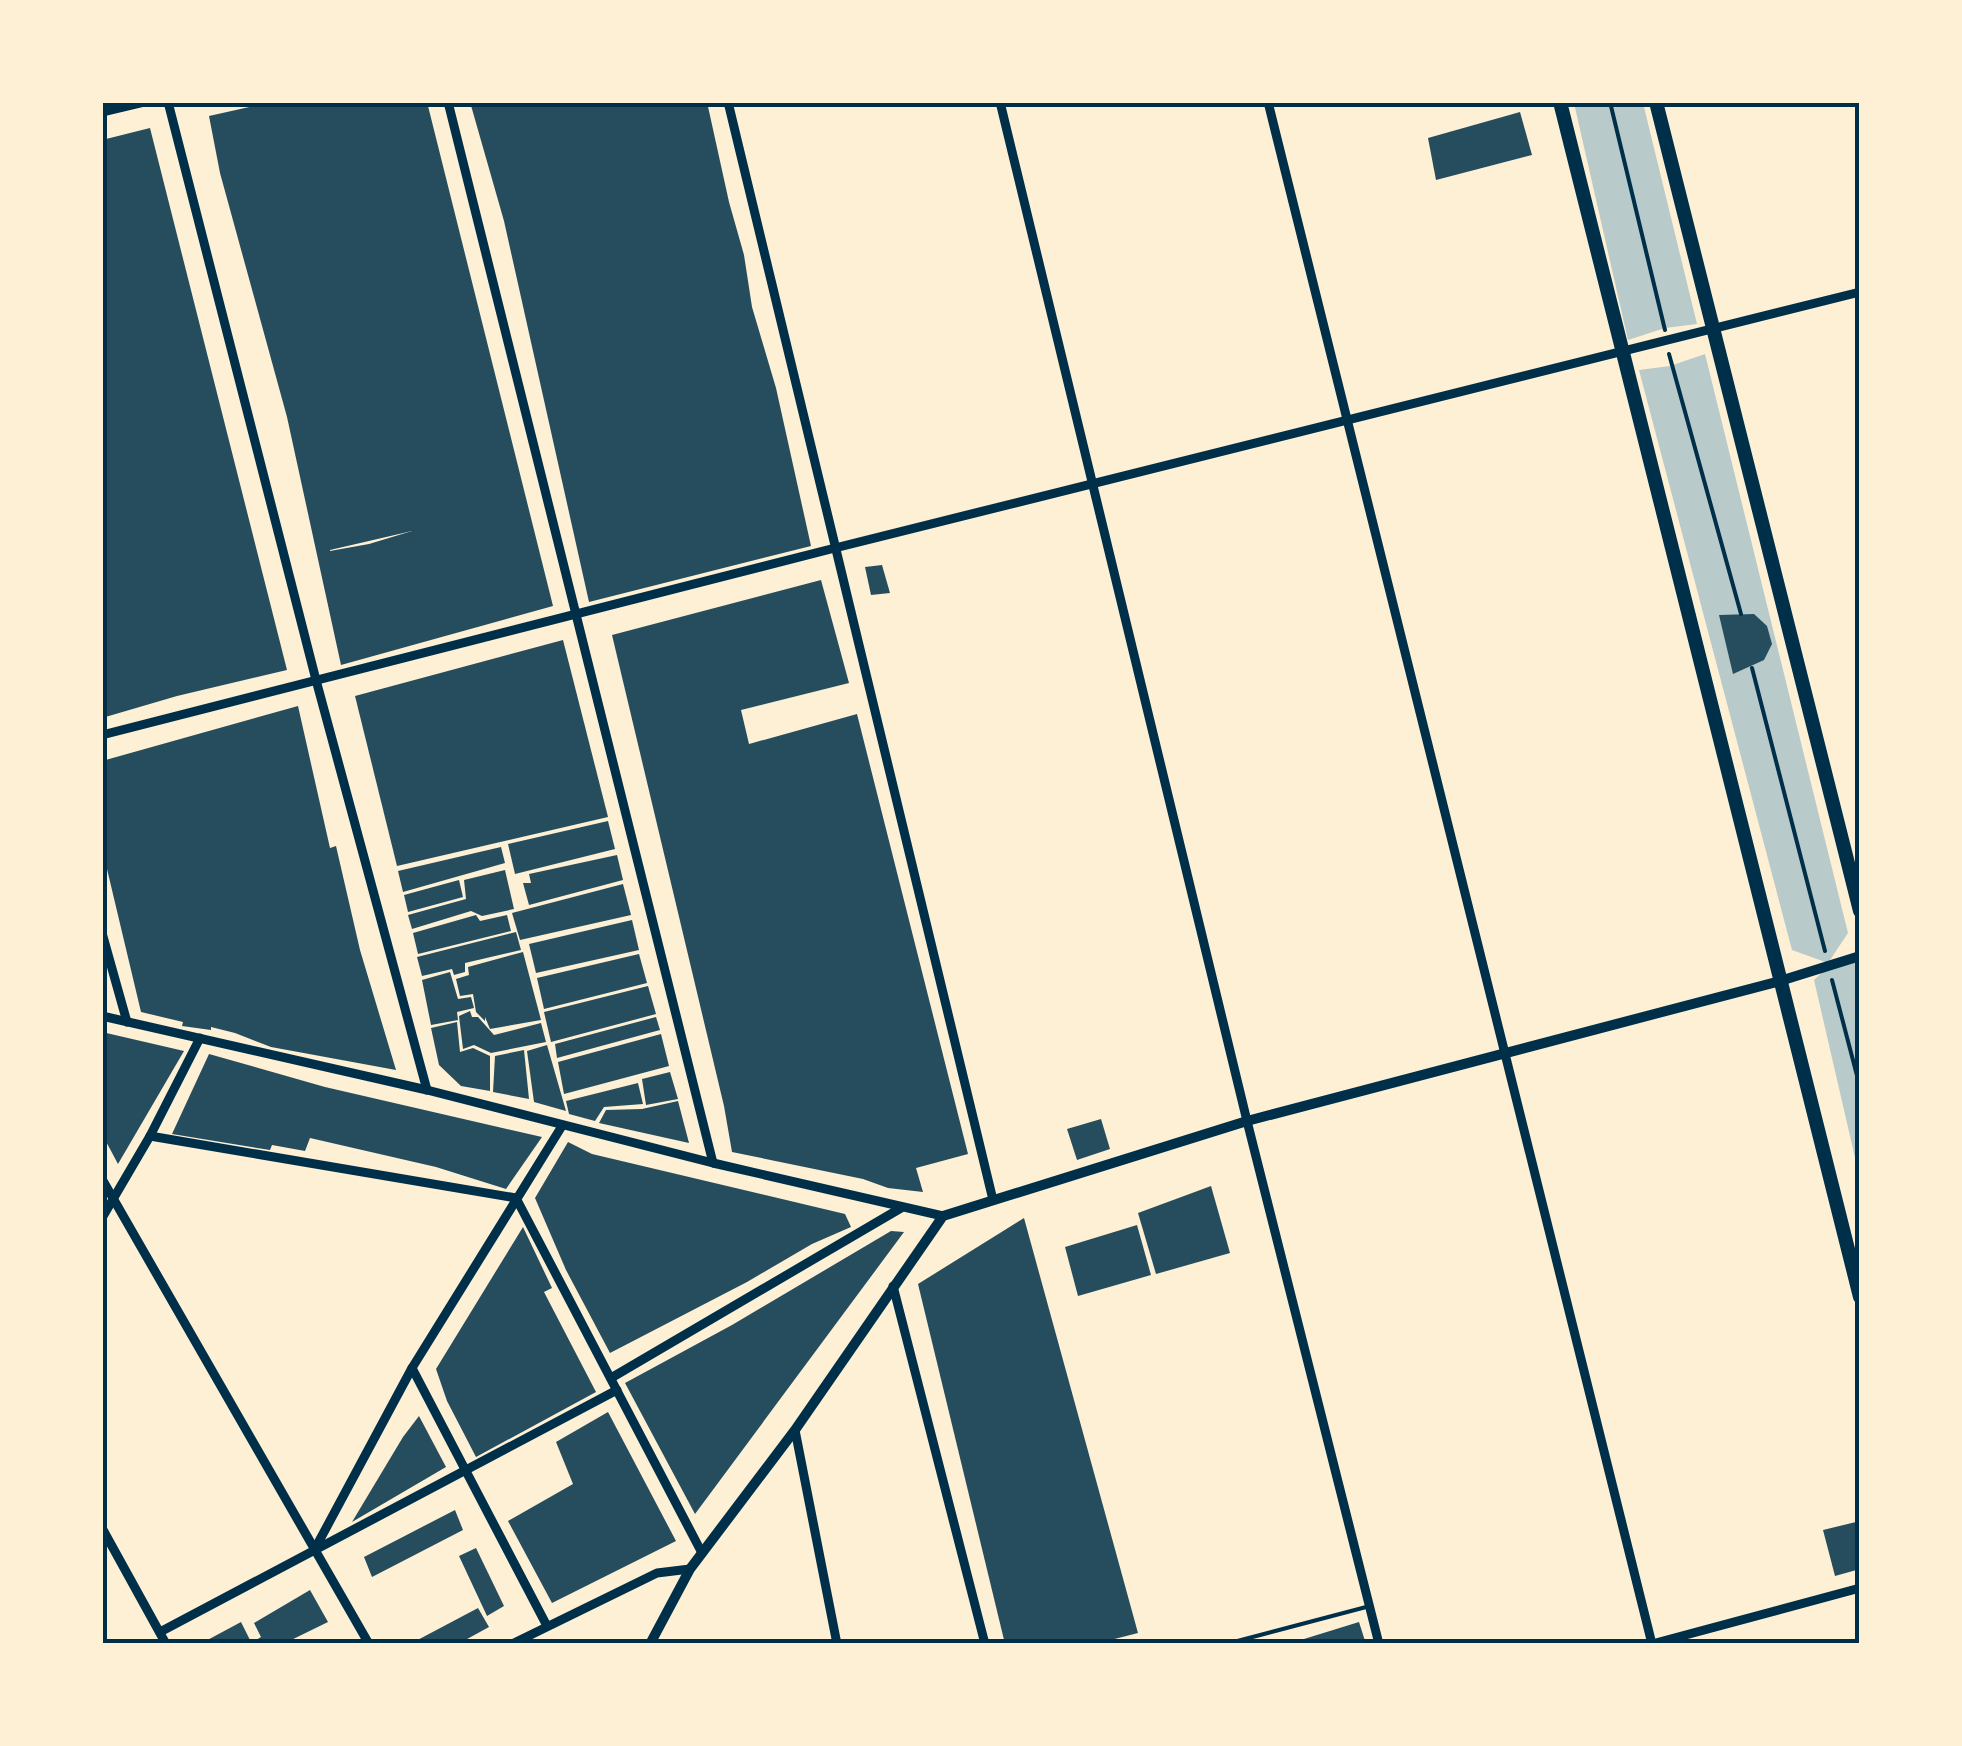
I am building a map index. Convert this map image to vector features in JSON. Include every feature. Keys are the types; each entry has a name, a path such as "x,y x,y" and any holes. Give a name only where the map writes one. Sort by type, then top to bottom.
{"main road":[{"path":"1560,102 1860,1297"},
{"path":"1656,102 1860,911"}],"street":[{"path":"102,112 144,102"},
{"path":"168,102 316,680 427,1090"},
{"path":"448,102 713,1163"},
{"path":"728,102 993,1200"},
{"path":"1000,102 1247,1121 1379,1644"},
{"path":"1268,102 1652,1644 1860,1588"},
{"path":"102,735 1860,292"},
{"path":"102,933 127,1022"},
{"path":"102,1016 427,1090 713,1163 943,1216 1247,1121 1780,981 1860,956"},
{"path":"102,1218 200,1038"},
{"path":"316,1547 412,1368 562,1126"},
{"path":"150,1136 516,1198"},
{"path":"102,1179 369,1644"},
{"path":"516,1198 702,1553"},
{"path":"612,1378 901,1208"},
{"path":"650,1644 690,1568 795,1430 943,1216"},
{"path":"893,1286 985,1644"},
{"path":"412,1368 546,1626"},
{"path":"160,1632 617,1390"},
{"path":"795,1430 837,1644"},
{"path":"102,1528 166,1644"},
{"path":"512,1644 657,1573 690,1568"}],"lane":[{"path":"1226,1644 1370,1606"}],"path":[{"path":"1610,102 1670,362 1741,614"},
{"path":"1752,668 1860,1087"}],"shaded area":[{"path":"1574,103 1643,103 1697,324 1665,328 1628,340"},
{"path":"1705,354 1848,933 1828,963 1792,950 1639,370 1670,366"},
{"path":"1856,960 1860,976 1859,1175 1814,980 1829,966"}],"building":[{"path":"272,102 427,102 553,606 341,665 287,417 220,173 209,116","holes":["412,531 369,544 330,551"]},
{"path":"470,102 707,102 811,546 589,602 504,221"},
{"path":"1520,112 1532,155 1436,180 1428,138"},
{"path":"150,128 287,670 102,718 102,140"},
{"path":"882,565 890,593 871,595 865,567"},
{"path":"821,580 849,683 741,710 749,744 857,714 968,1154 916,1168 923,1192 888,1188 863,1179 732,1152 612,635"},
{"path":"1754,614 1767,626 1772,644 1764,660 1733,674 1719,615"},
{"path":"563,640 608,817 397,866 355,696"},
{"path":"298,706 330,848 336,846 360,950 396,1070 271,1047 235,1033 182,1026 183,1022 141,1012 102,848 102,761"},
{"path":"608,821 615,849 515,874 508,844"},
{"path":"501,847 505,863 403,892 398,871"},
{"path":"617,855 623,880 529,905 523,883 531,883 529,874"},
{"path":"505,870 514,909 482,916 471,911 412,929 408,915 466,899 464,880"},
{"path":"459,880 463,897 408,912 404,895"},
{"path":"623,884 631,915 520,940 512,913"},
{"path":"476,915 480,921 507,915 511,931 418,954 413,933"},
{"path":"632,920 639,950 536,973 529,944"},
{"path":"516,932 521,950 465,963 465,972 454,975 452,969 422,976 417,957"},
{"path":"523,952 541,1020 490,1029 485,1017 485,1021 476,1012 473,994 460,996 456,979 469,975 468,967"},
{"path":"639,954 647,983 544,1009 537,978"},
{"path":"450,972 458,999 471,997 474,1008 457,1012 458,1020 431,1025 422,980"},
{"path":"648,986 656,1014 551,1042 544,1012"},
{"path":"470,1011 494,1035 541,1023 546,1042 491,1053 474,1045 463,1049 459,1016"},
{"path":"656,1017 660,1030 557,1058 555,1044"},
{"path":"457,1022 460,1052 473,1048 490,1056 490,1091 461,1086 439,1065 431,1028"},
{"path":"102,1032 184,1051 118,1164 102,1134"},
{"path":"661,1034 669,1066 564,1094 558,1062"},
{"path":"547,1045 566,1111 534,1102 527,1051"},
{"path":"524,1050 529,1099 493,1092 495,1056"},
{"path":"209,1054 325,1087 542,1137 506,1189 436,1167 310,1138 305,1151 272,1145 270,1150 172,1134"},
{"path":"670,1072 678,1099 646,1105 642,1079"},
{"path":"638,1083 643,1104 604,1107 595,1121 569,1114 566,1101"},
{"path":"678,1101 689,1143 599,1123 606,1110 642,1109"},
{"path":"1101,1119 1110,1149 1077,1160 1067,1129"},
{"path":"568,1142 592,1154 845,1214 851,1227 812,1244 610,1353 566,1270 535,1198"},
{"path":"1211,1186 1230,1253 1156,1274 1138,1213"},
{"path":"1024,1218 1138,1633 1095,1644 1005,1644 918,1284"},
{"path":"1137,1225 1151,1275 1078,1296 1065,1247"},
{"path":"523,1227 552,1288 544,1292 596,1392 476,1457 447,1401 436,1369"},
{"path":"891,1231 904,1232 695,1514 625,1383"},
{"path":"608,1412 676,1541 552,1603 508,1521 573,1484 556,1442"},
{"path":"419,1416 446,1467 352,1522 403,1437"},
{"path":"455,1510 463,1530 372,1577 364,1557"},
{"path":"1860,1521 1860,1569 1835,1576 1823,1530"},
{"path":"476,1548 504,1606 487,1616 459,1556"},
{"path":"310,1590 328,1622 283,1644 258,1644 256,1640 261,1637 254,1623"},
{"path":"478,1608 489,1627 458,1644 410,1644"},
{"path":"241,1622 252,1644 200,1644"},
{"path":"1359,1622 1366,1644 1291,1644 1291,1643"}]}
